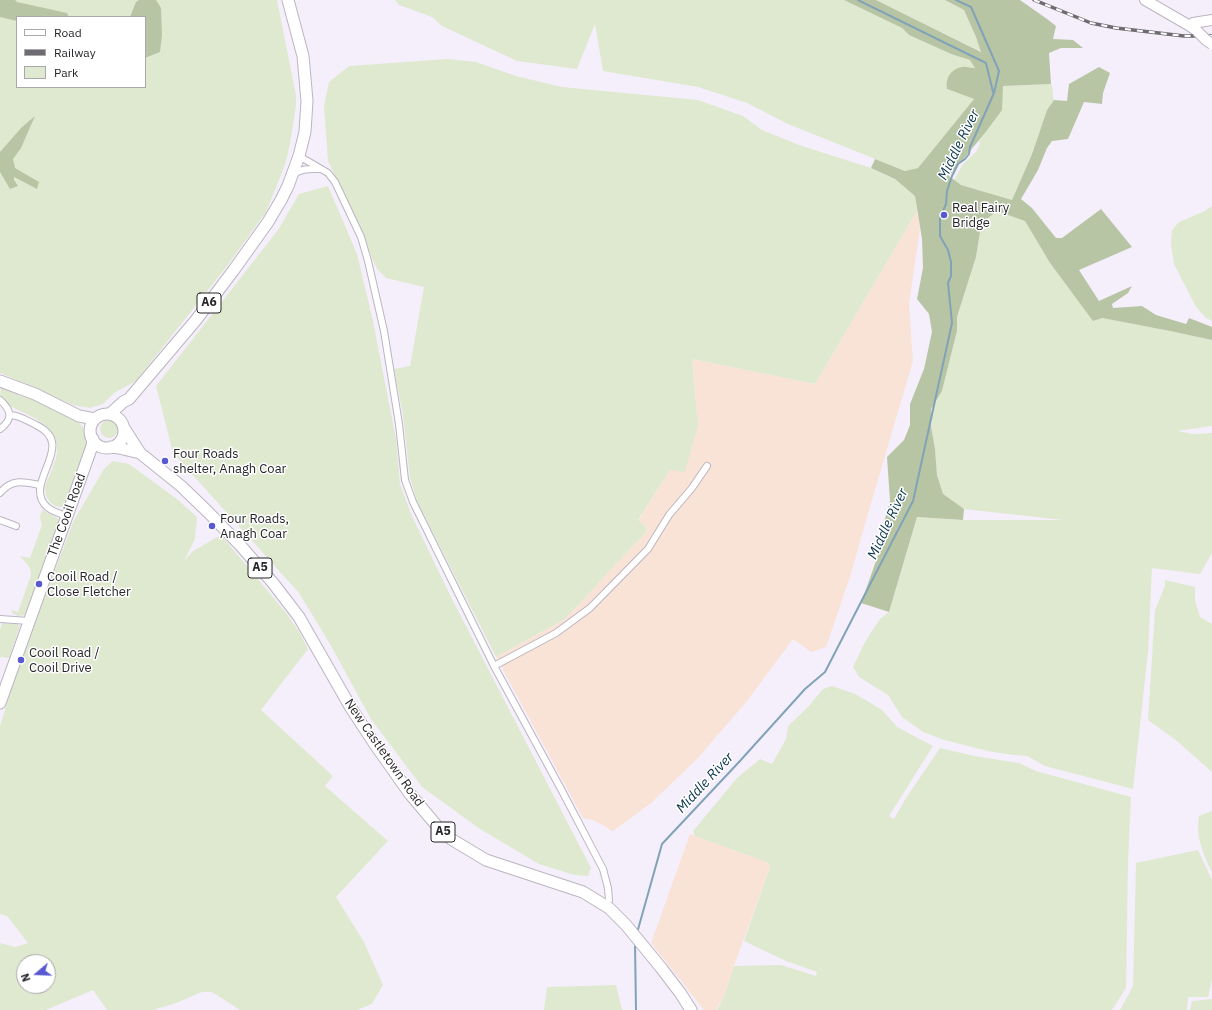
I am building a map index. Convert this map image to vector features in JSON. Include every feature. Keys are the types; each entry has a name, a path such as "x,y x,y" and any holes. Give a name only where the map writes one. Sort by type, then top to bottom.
{"highway":[{"name":"A6","path":"110,414 123,402 129,399 196,320 242,259 282,200 299,156 305,132 307,101 303,56 288,0"},
{"path":"0,381 35,394 79,416 95,418"},
{"name":"A6","path":"124,426 129,399"},
{"path":"79,416 91,435 98,445 108,447 116,445 124,435 124,426 118,418 110,414 102,414 95,418 92,424 91,435"},
{"name":"A5","path":"124,426 140,453"},
{"name":"The Cooil Road","path":"0,703 4,681 29,621 92,446 91,435"},
{"name":"A5","path":"108,447 140,453"},
{"name":"The Cooil Road","path":"86,463 99,451 108,447"},
{"name":"New Castletown Road","path":"140,453 181,486 240,545 273,584 299,617 351,708 374,743 410,794 437,826 451,839 486,860 583,892 609,908 626,925 662,969 691,1010"}],"main road":[{"path":"1145,0 1194,28 1212,44"},
{"path":"1194,28 1193,23 1212,20"}],"street":[{"path":"299,156 328,173 335,182 361,237 384,331 397,409 405,480 412,502 494,666 561,788 603,869 608,888 609,900"},
{"path":"292,175 305,169 322,169"},
{"path":"0,400 7,406 10,415 8,422 0,429"},
{"path":"10,415 20,417 40,427 50,436 53,447 52,454 40,485 40,497 46,506 67,516"},
{"path":"494,666 556,633 590,608 648,549 669,514 692,488 707,466"},
{"path":"0,493 8,486 21,481 40,485"},
{"path":"0,520 16,526"},
{"path":"0,618 29,621"}],"shaded area":[{"path":"917,211 920,229 909,304 913,361 850,577 826,647 811,652 793,639 747,701 697,759 650,804 613,831 593,820 583,818 496,657 565,619 646,532 647,527 638,521 698,425 692,359 815,384"},
{"path":"690,834 769,863 770,867 725,994 716,1010 704,1010 651,943"}],"green space":[{"path":"0,0 277,0 296,95 296,106 285,165 266,212 227,266 136,381 114,393 103,404 90,408 73,405 0,373"},
{"path":"0,0 15,0 17,2 67,13 68,16 16,16 16,21 0,17"},
{"path":"139,0 156,0 161,8 162,35 160,52 146,58 146,16 130,16 136,2"},
{"path":"395,0 844,0 902,28 909,35 951,54 971,60 975,68 962,67 947,89 974,99 918,168 905,171 788,124 747,103 698,87 603,71 595,24 577,69 517,61 442,26 432,17 399,5"},
{"path":"844,0 876,0 981,52 964,10 945,0 1020,0 1056,26 1053,39 1073,40 1083,48 1061,48 1049,53 1051,84 1003,86 1002,110 949,176 961,185 1012,200 1032,154 1047,110 1054,100 1067,101 1069,84 1099,67 1110,73 1103,93 1102,104 1084,102 1068,139 1052,141 1047,148 1038,170 1021,199 1032,208 1056,238 1062,238 1101,209 1132,247 1079,270 1099,301 1132,286 1128,293 1112,304 1113,308 1142,306 1156,315 1186,324 1189,318 1212,327 1212,340 1102,318 1093,321 1050,263 1025,221 997,211 983,222 976,257 957,317 957,331 942,391 931,409 931,426 937,475 943,494 964,509 963,520 917,517 889,612 861,603 880,550 880,537 890,501 887,457 904,440 910,425 910,404 924,369 932,332 929,314 917,299 923,268 922,239 915,196 895,179 871,168 875,159 905,171 918,168 974,99 947,89 949,75 958,68 975,68 970,60 951,54 909,35 902,28"},
{"path":"876,0 945,0 964,10 982,52"},
{"path":"447,59 476,62 516,76 562,87 698,100 743,116 762,130 799,145 871,168 895,179 915,196 917,211 815,384 692,359 698,425 685,472 670,470 638,520 647,528 646,532 565,619 496,657 417,501 410,478 403,415 394,369 410,366 424,287 386,278 377,269 328,161 324,106 329,82 349,66"},
{"path":"1051,84 1054,100 1047,110 1032,154 1012,200 961,185 954,180 963,164 976,152 980,144 979,141 985,133 1003,86"},
{"path":"35,116 21,148 13,159 15,168 39,182 37,189 14,177 14,180 18,186 10,189 0,172 0,152 22,127"},
{"path":"328,186 357,254 373,321 396,439 400,484 411,514 451,597 591,868 588,876 574,875 539,864 480,829 422,787 371,719 330,644 299,593 173,453 156,386 278,230 299,194"},
{"path":"1212,206 1212,321 1206,318 1196,307 1174,264 1171,244 1172,230 1179,222 1205,211"},
{"path":"997,211 1025,220 1050,263 1093,320 1102,318 1212,340 1212,426 1177,431 1193,434 1212,433 1212,553 1200,574 1152,568 1148,652 1133,789 1045,766 1027,756 988,751 944,740 923,732 902,717 888,695 859,677 853,667 865,642 880,619 889,612 917,517 963,520 1063,520 964,509 943,495 937,475 931,426 931,409 942,391 957,331 957,317 976,257 983,222"},
{"path":"1,388 26,398 28,397 73,418 83,427 87,438 86,448 64,507 59,507 52,504 45,491 57,452 57,443 54,435 35,418 12,407 11,408 4,399 0,397"},
{"path":"109,420 115,423 118,429 115,435 109,438 103,435 100,429 103,423"},
{"path":"113,461 129,464 177,499 197,517 195,539 184,561 193,551 221,535 287,614 301,635 308,649 261,710 333,776 325,786 388,841 336,897 364,942 383,985 372,1004 357,1010 240,1010 212,992 202,992 176,1003 153,1010 107,1010 93,990 46,1010 0,1010 0,943 15,947 28,943 7,916 0,914 0,726 20,662 74,520 104,469"},
{"path":"43,510 59,520 25,615 18,616 12,613 12,610 18,612 31,575 29,567 20,556 30,558 42,525 40,517"},
{"path":"1165,580 1195,587 1195,601 1200,617 1212,624 1212,772 1177,741 1148,720 1155,610 1165,586"},
{"path":"2,623 17,624 20,626 9,658 0,657 0,630"},
{"path":"832,686 855,694 864,699 882,710 897,727 933,746 889,816 894,819 906,798 940,748 974,756 1019,763 1036,771 1131,797 1128,863 1126,988 1112,1010 717,1010 725,994 734,966 781,965 816,976 817,972 786,961 744,941 770,867 769,863 695,836 693,831 737,778 760,759 772,764 786,739 788,726 807,708 823,689"},
{"path":"1212,811 1212,873 1199,838 1198,823 1199,816"},
{"path":"1198,850 1212,880 1212,980 1208,997 1188,997 1187,1010 1120,1010 1133,986 1136,863"},
{"path":"616,985 622,1010 544,1010 547,987"},
{"path":"1212,999 1212,1010 1190,1010 1192,1001"}],"waterway":[{"path":"858,0 986,63 993,92"},
{"name":"Middle River","path":"637,933 662,844 805,689 825,672 913,501 952,323 948,283 951,276 951,262 948,250 940,236 940,218 946,204 947,191 952,176 958,164 969,154 970,147 994,93 999,71 971,7 956,0"},
{"name":"Middle River","path":"635,943 636,1010"}],"railway":[{"path":"1034,0 1091,23 1116,28 1184,36 1212,36"}],"place":[{"name":"Real Fairy Bridge","path":"944,215"},
{"name":"Four Roads shelter, Anagh Coar","path":"165,461"},
{"name":"Four Roads, Anagh Coar","path":"212,526"},
{"name":"Cooil Road / Close Fletcher","path":"39,584"},
{"name":"Cooil Road / Cooil Drive","path":"21,660"}]}
